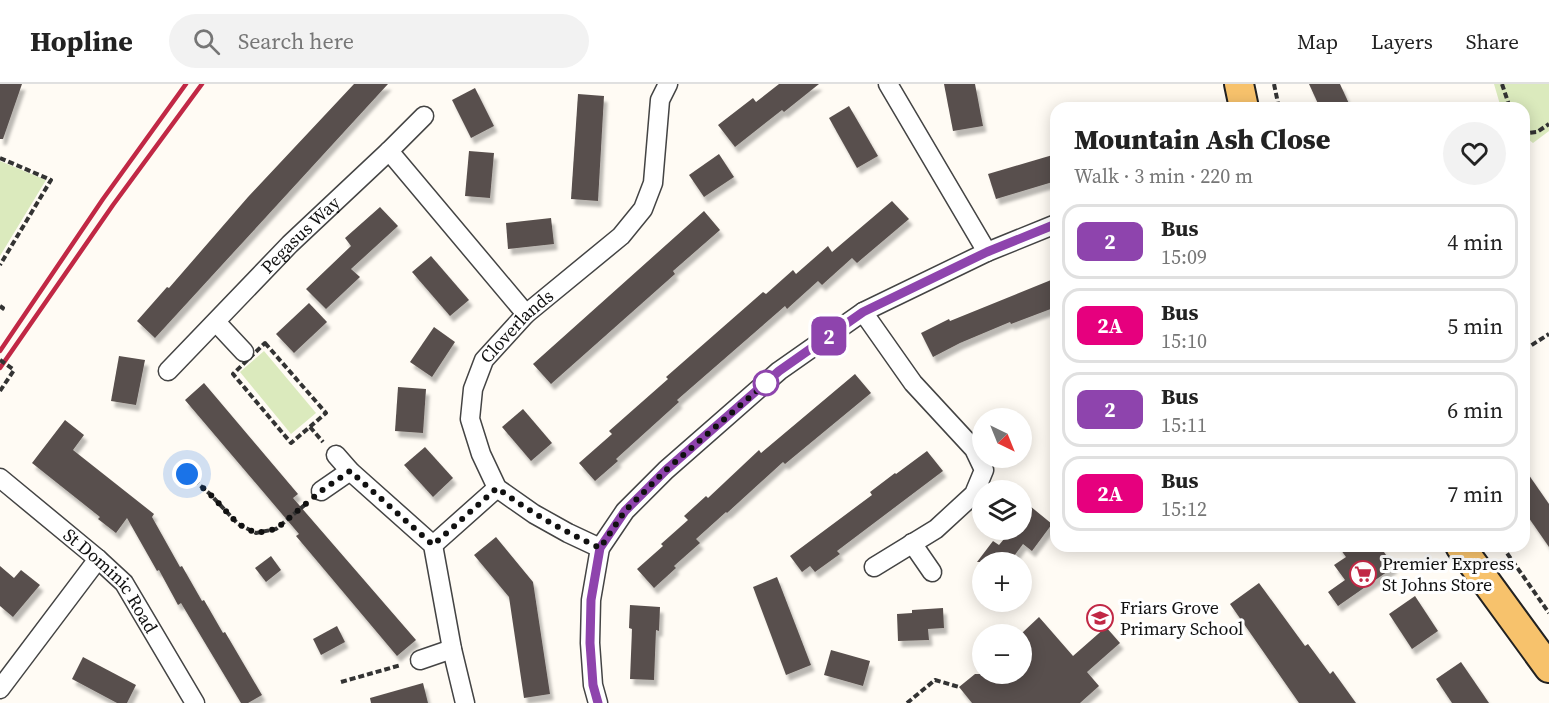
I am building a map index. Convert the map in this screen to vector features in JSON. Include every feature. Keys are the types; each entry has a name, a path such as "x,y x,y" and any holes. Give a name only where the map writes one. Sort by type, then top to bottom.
{"main road":[{"path":"1239,84 1243,102"},
{"path":"1464,552 1549,668"}],"street":[{"name":"Cloverlands","path":"600,548 567,534 497,488 481,454 470,419 473,389 484,360 525,314 621,236 643,209 653,183 660,100 668,84"},
{"path":"888,84 987,252"},
{"name":"Pegasus Way","path":"168,371 290,244 424,116"},
{"path":"389,151 525,314"},
{"path":"598,703 593,685 591,600 600,548 625,511 666,470 779,371 863,312 987,252 1050,226"},
{"path":"863,312 913,383 974,449 984,470 974,494 936,529 874,567"},
{"path":"216,322 244,352"},
{"path":"336,455 350,471 433,545 452,649 465,703"},
{"path":"321,491 350,471"},
{"name":"St Dominic Road","path":"0,478 124,583 195,703"},
{"path":"433,545 497,488"},
{"path":"912,543 932,572"},
{"path":"0,689 98,559"},
{"path":"420,660 452,649"}],"path":[{"path":"1274,84 1278,102"},
{"path":"1502,84 1508,102"},
{"path":"1530,132 1537,132 1549,124"},
{"path":"0,158 51,180 0,265"},
{"path":"0,306 3,308 0,312"},
{"path":"1530,346 1549,334"},
{"path":"232,374 291,443 326,412 265,344"},
{"path":"0,360 14,370 0,390"},
{"path":"187,474 210,494 238,524 256,533 276,529 321,491"},
{"path":"1506,552 1549,613"},
{"path":"341,682 420,660"},
{"path":"907,703 935,680 959,687"}],"green space":[{"path":"1494,84 1549,84 1549,131 1533,143 1530,141 1530,102 1499,102"},
{"path":"0,161 46,180 0,256"},
{"path":"264,351 316,413 291,434 240,372"}],"building":[{"path":"0,84 22,84 3,139 0,139"},
{"path":"354,84 388,84 155,338 137,321 167,287 169,288 248,197"},
{"path":"779,84 819,84 735,147 718,125 753,98 756,102"},
{"path":"944,84 975,84 983,126 953,131"},
{"path":"1309,84 1340,84 1348,102 1317,102"},
{"path":"475,88 494,126 471,138 452,100"},
{"path":"578,94 604,96 598,201 571,199"},
{"path":"849,106 878,156 857,168 829,118"},
{"path":"469,151 494,153 490,198 465,196"},
{"path":"719,154 734,177 704,197 689,175"},
{"path":"1050,156 1050,183 996,199 988,174"},
{"path":"892,201 909,219 857,263 852,258 822,285 818,281 787,309 785,306 677,400 679,402 595,481 579,463 612,434 609,431 668,379 666,377 763,292 766,294 793,270 796,274 828,246 832,252"},
{"path":"380,207 398,226 351,269 360,277 326,309 306,289 351,246 345,238"},
{"path":"704,211 720,230 673,271 675,274 551,384 533,364"},
{"path":"551,218 554,244 508,249 506,223"},
{"path":"431,256 469,300 450,316 412,272"},
{"path":"1050,280 1050,309 1011,324 1010,322 933,357 921,333 949,319 950,321"},
{"path":"309,303 327,322 294,353 276,334"},
{"path":"434,327 455,342 432,377 410,362"},
{"path":"119,356 145,360 136,405 111,401"},
{"path":"855,374 871,393 785,464 783,462 726,512 696,539 700,543 654,588 637,569 688,520 684,516 706,496 708,498 759,450 761,453"},
{"path":"204,383 298,494 293,498 416,640 397,656 296,536 299,534 185,400"},
{"path":"398,387 426,389 423,433 395,431"},
{"path":"523,409 552,443 531,461 502,427"},
{"path":"65,420 84,435 73,450 154,514 152,517 180,567 182,566 223,633 225,632 262,695 248,703 241,703 181,603 178,605 159,570 157,571 127,518 116,533 98,519 100,517 32,463"},
{"path":"425,447 453,478 433,497 404,465"},
{"path":"927,451 943,471 837,551 840,554 815,572 810,566 802,572 790,556 872,495 870,492"},
{"path":"1530,477 1549,504 1549,547 1530,520"},
{"path":"1032,508 1050,522 1050,527 1032,551 1023,544 1017,552 985,552 993,541 999,545 1003,540 1032,540"},
{"path":"496,537 533,582 550,694 524,698 509,597 474,555"},
{"name":"Premier Express St Johns Store","path":"1342,552 1384,552 1394,567 1338,606 1328,592 1345,580 1334,565 1346,557"},
{"path":"271,556 281,570 266,582 255,568"},
{"path":"0,566 14,578 21,570 40,585 13,617 0,606"},
{"path":"777,577 811,665 786,675 753,587"},
{"path":"1259,583 1305,646 1308,644 1330,674 1333,671 1356,703 1299,703 1230,604"},
{"path":"1415,596 1438,631 1412,649 1389,614"},
{"path":"630,605 660,607 659,631 656,630 654,680 630,679 632,629 629,628"},
{"path":"943,608 944,628 928,629 929,640 898,641 897,614 912,613 912,610"},
{"path":"1039,617 1073,656 1106,627 1120,643 1087,672 1099,686 1080,703 972,703 959,687 972,676 972,684 1032,684 1032,624"},
{"path":"337,626 345,642 321,655 313,639"},
{"path":"831,650 870,661 863,686 824,675"},
{"path":"83,657 136,685 127,703 117,703 72,679"},
{"path":"1461,662 1489,703 1452,703 1436,679"},
{"path":"423,683 428,703 371,703 370,698"}],"railway":[{"path":"0,351 103,199 186,84"},
{"path":"0,368 113,205 202,84"}],"bus line":[{"name":"2","path":"598,703 593,685 590,643 591,600 600,548 625,511 666,470 779,371 863,312 987,252 1050,226"}],"place":[{"name":"Premier Express St Johns Store","path":"1363,574"},
{"name":"Friars Grove Primary School","path":"1100,618"}],"route":[{"path":"187,474 210,494 238,524 256,533 276,529 321,491 350,471 433,545 497,488 567,534 600,548 625,511 666,470 766,383"}]}
